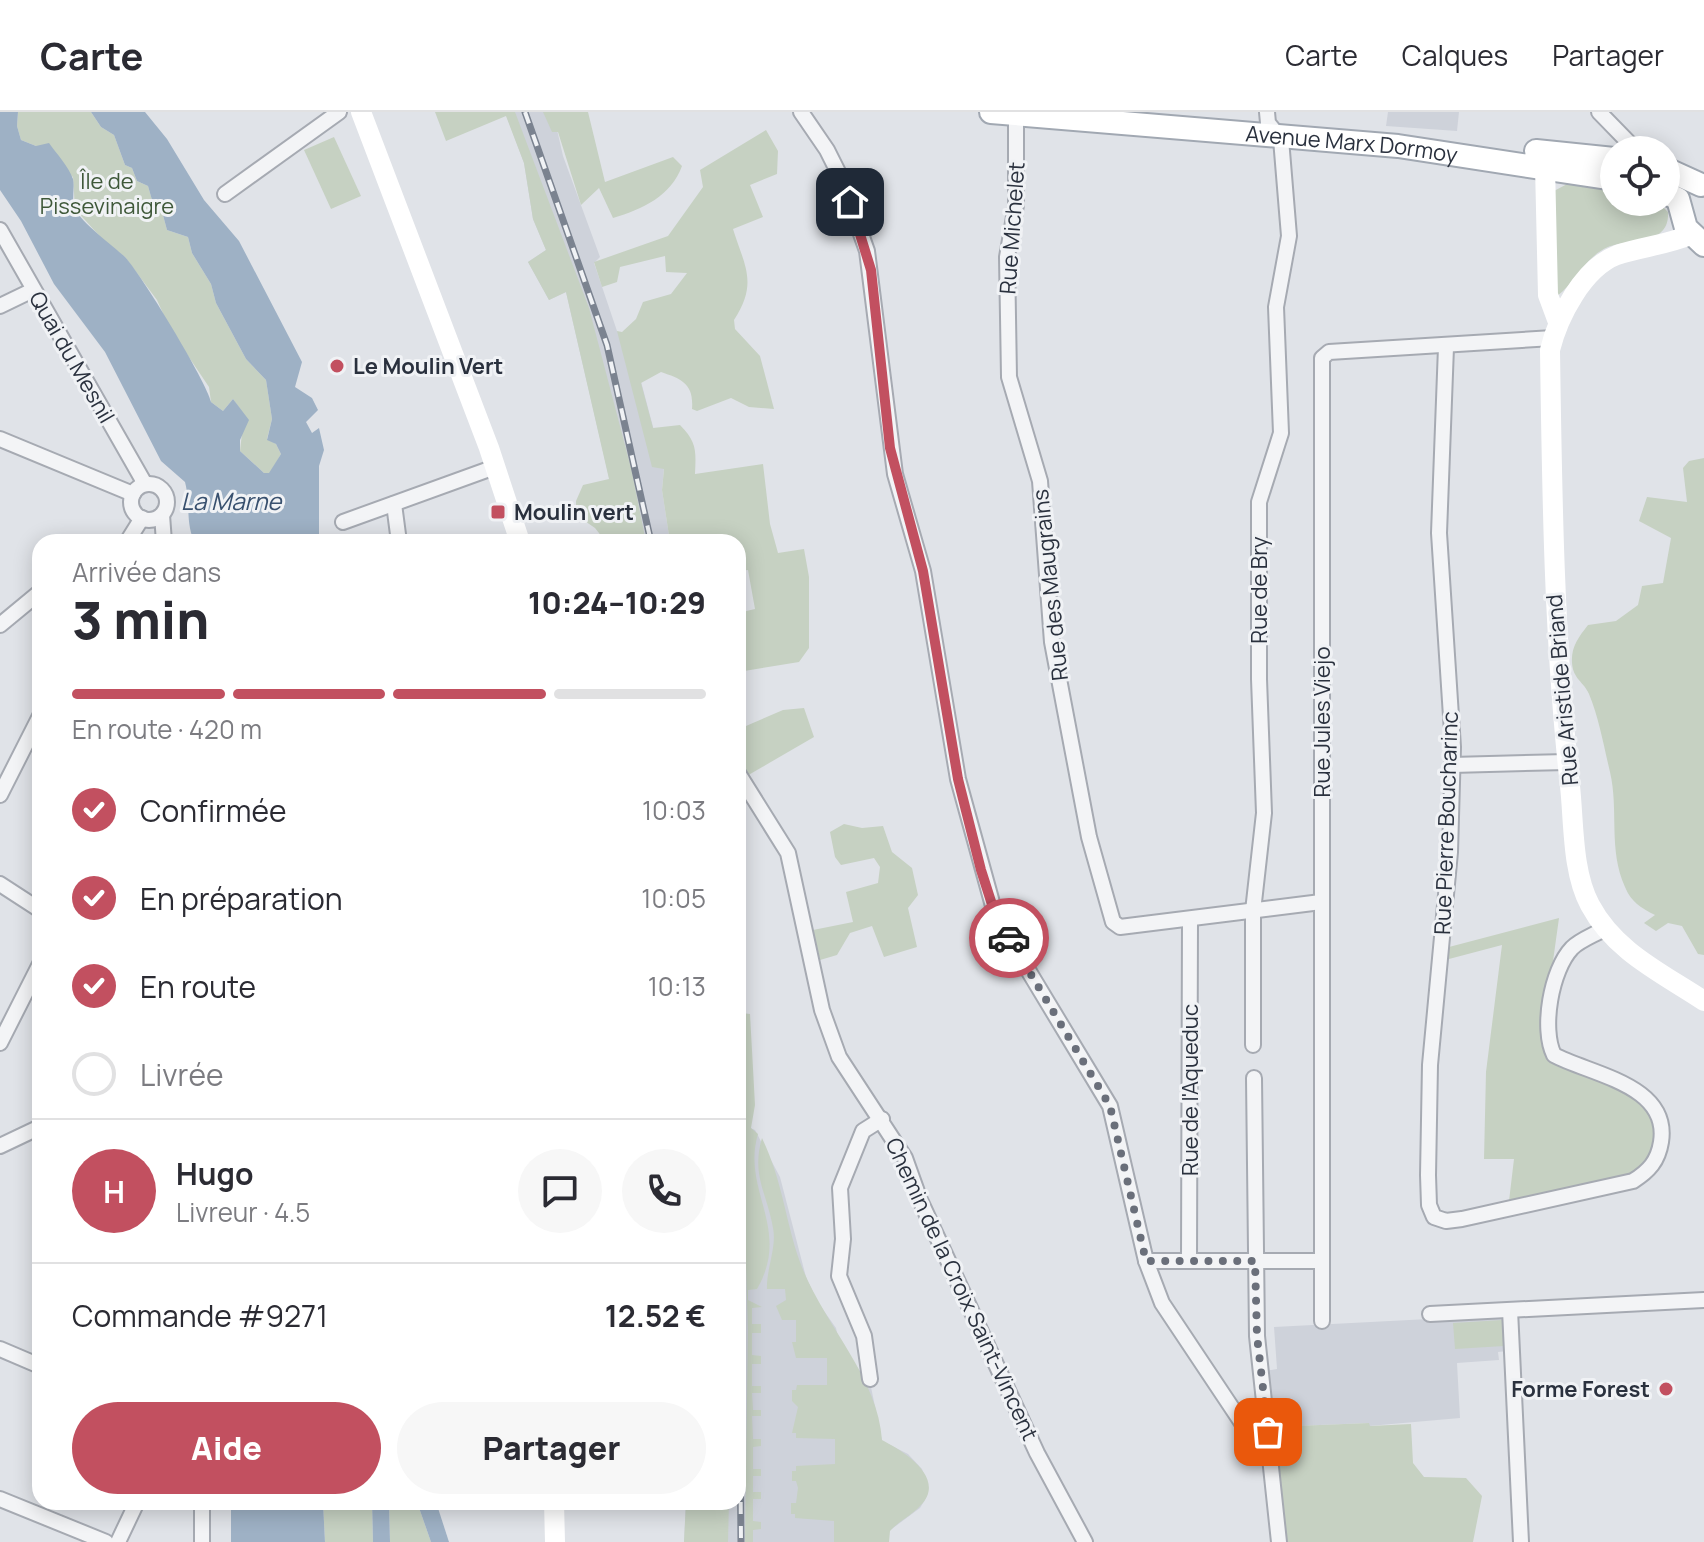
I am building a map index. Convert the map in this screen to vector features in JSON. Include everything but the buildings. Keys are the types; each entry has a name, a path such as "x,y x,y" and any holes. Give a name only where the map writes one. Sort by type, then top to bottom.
{"main road":[{"name":"Avenue Marx Dormoy","path":"991,112 1272,124 1600,176"},
{"name":"Avenue Marx Dormoy","path":"1154,112 1600,149"},
{"path":"1680,175 1703,184"},
{"path":"1682,212 1691,192 1703,184"},
{"path":"1680,206 1697,240"}],"street":[{"path":"225,194 339,112"},
{"path":"361,112 517,534"},
{"path":"801,112 827,150 863,238 871,270 895,474 923,571 946,724 981,870 996,917 1110,1106 1146,1261 1162,1303 1187,1345 1252,1438 1270,1449"},
{"path":"1599,112 1616,136"},
{"name":"Rue Michelet","path":"1007,343 1007,257 1016,205 1016,113"},
{"name":"Rue de Bry","path":"1253,1045 1253,911 1264,813 1259,502 1281,433 1276,307 1289,236 1272,124"},
{"name":"Rue Aristide Briand","path":"1545,166 1548,295 1556,330 1550,350 1553,591 1567,762 1581,876 1588,902 1604,929 1638,960 1700,997"},
{"name":"Quai du Mesnil","path":"0,230 25,270 31,291 43,303 145,484"},
{"path":"1556,330 1571,301 1606,262 1697,240"},
{"path":"0,306 31,291"},
{"name":"Rue Jules Viejo","path":"1322,1321 1322,358 1329,352 1446,347 1556,330"},
{"name":"Rue des Maugrains","path":"1007,343 1009,377 1040,481 1052,642 1089,837 1113,922 1120,927 1190,920"},
{"name":"Rue Pierre Boucharinc","path":"1446,347 1439,533 1452,765 1450,852 1430,1065 1429,1205 1434,1217 1446,1221 1633,1181 1648,1171 1659,1154 1662,1133 1660,1115 1649,1099 1554,1055 1547,1042 1558,971 1572,948 1604,929"},
{"path":"4,445 133,494"},
{"path":"343,522 495,467"},
{"path":"133,494 145,484 156,485 165,492 167,504 162,515 163,534"},
{"path":"133,494 133,511 142,518 153,519 162,515"},
{"path":"394,504 398,534"},
{"path":"132,534 142,518"},
{"path":"0,625 32,599"},
{"path":"0,795 32,732"},
{"path":"1452,765 1567,762"},
{"name":"Chemin de la Croix Saint-Vincent","path":"746,786 788,853 822,1010 834,1047 905,1158 920,1200 1044,1467 1085,1542"},
{"path":"0,884 32,905"},
{"path":"1190,920 1321,902"},
{"name":"Rue de l'Aqueduc","path":"1189,1261 1190,920"},
{"path":"0,1043 32,980"},
{"path":"1254,1078 1257,1336 1279,1542"},
{"path":"870,1379 864,1336 839,1276 843,1239 840,1188 863,1131 882,1119"},
{"path":"0,1146 32,1131"},
{"path":"1146,1261 1322,1261"},
{"path":"1430,1314 1704,1300"},
{"path":"1510,1310 1521,1542"},
{"path":"0,1349 32,1363"},
{"path":"0,1499 106,1542"},
{"path":"118,1542 133,1510"},
{"path":"202,1510 202,1542"},
{"path":"554,1510 555,1542"}],"shaded area":[{"path":"505,112 553,112 563,156 600,257 594,263 617,331 631,344 664,468 662,490 669,534 622,534 566,292 549,300 528,262 546,250 533,219 524,163"},
{"path":"1388,112 1459,112 1457,131 1386,126"},
{"path":"746,1014 750,1014 750,1128 755,1130 780,1177 806,1277 817,1301 836,1328 839,1341 871,1387 882,1441 908,1454 922,1469 927,1482 926,1498 920,1508 889,1531 888,1542 684,1542 686,1510 746,1510"},
{"path":"1506,1315 1507,1351 1498,1352 1499,1360 1457,1363 1460,1418 1369,1426 1368,1423 1271,1427 1265,1371 1277,1369 1274,1327"}],"green space":[{"name":"Île de Pissevinaigre","path":"18,112 91,112 101,127 114,135 125,165 132,168 137,181 148,186 152,200 160,204 167,230 188,237 192,253 211,284 216,303 246,359 266,380 272,419 267,439 276,444 281,454 270,473 264,473 240,451 244,415 233,399 223,411 211,402 209,387 170,329 157,300 125,257 105,242 75,209 73,177 36,146 21,140 17,126"},
{"path":"435,112 515,112 589,308 631,468 644,534 600,534 576,515 576,501 583,485 609,479 566,292 549,300 528,262 546,250 533,219 524,163 506,116 446,141"},
{"path":"543,112 588,112 605,182 673,157 682,166 671,186 655,200 613,218 599,188 581,205 558,132 552,132"},
{"path":"766,130 778,151 777,174 750,185 763,217 733,229 747,275 746,296 734,320 735,329 760,356 774,409 749,407 731,398 697,411 692,409 689,388 675,377 661,372 641,383 653,428 680,425 690,437 695,453 695,474 763,464 770,524 778,553 804,549 809,577 809,648 799,662 746,671 746,611 755,609 746,570 746,534 669,534 662,490 664,469 652,467 617,331 622,332 636,319 643,302 671,294 687,273 666,272 665,256 620,267 617,282 602,287 594,262 668,236 703,187 700,170"},
{"path":"334,137 361,196 331,209 304,150"},
{"path":"1569,183 1600,189 1600,216 1668,216 1667,223 1656,236 1600,251 1557,296 1554,191"},
{"path":"1704,458 1704,955 1698,954 1682,926 1668,923 1656,931 1644,923 1655,915 1637,904 1625,887 1617,858 1613,787 1603,743 1593,703 1574,673 1572,657 1576,643 1588,625 1616,621 1638,605 1642,586 1663,583 1671,538 1639,521 1647,497 1687,502 1683,468 1689,461"},
{"path":"804,708 814,737 746,776 746,726 783,710"},
{"path":"844,824 862,828 883,826 892,852 912,868 918,895 908,908 917,947 884,957 872,926 850,933 837,955 820,960 813,930 853,922 846,892 878,883 880,867 874,858 841,865 835,857 830,832"},
{"path":"1559,918 1542,1040 1544,1051 1553,1061 1648,1103 1656,1126 1656,1145 1647,1161 1627,1176 1509,1201 1514,1159 1484,1159 1486,1072 1502,945 1449,959 1449,947"},
{"path":"746,1014 750,1014 755,1105 751,1128 758,1134 756,1173 770,1247 757,1289 748,1290 748,1300 762,1307 752,1308 752,1324 761,1324 761,1333 752,1333 752,1355 761,1356 761,1364 752,1364 752,1386 761,1386 761,1393 752,1393 753,1410 761,1410 761,1416 752,1416 753,1439 761,1439 761,1446 753,1447 753,1469 761,1469 761,1476 753,1476 753,1492 761,1492 761,1499 753,1499 753,1521 761,1522 761,1529 753,1530 753,1542 745,1542 748,1330"},
{"path":"762,1138 775,1170 800,1262 871,1394 882,1440 911,1458 926,1476 929,1485 927,1496 920,1506 890,1531 889,1542 834,1542 834,1521 795,1518 795,1514 791,1514 791,1503 796,1503 798,1488 796,1481 792,1481 792,1471 796,1471 796,1466 835,1464 835,1439 796,1438 796,1433 792,1433 798,1407 792,1401 792,1390 796,1390 797,1385 827,1385 827,1358 796,1358 792,1342 796,1342 796,1320 782,1320 776,1306 786,1300 785,1289 767,1289 774,1235 759,1174"},
{"path":"1502,1320 1504,1346 1455,1349 1453,1323"},
{"path":"1369,1423 1370,1426 1411,1424 1413,1463 1424,1477 1466,1478 1482,1496 1473,1542 1284,1542 1271,1427"},
{"path":"323,1510 372,1510 373,1542 325,1542"},
{"path":"389,1510 420,1510 431,1542 390,1542"},
{"path":"686,1510 729,1510 728,1542 684,1542"}],"water":[{"name":"La Marne","path":"0,112 18,112 17,126 21,140 36,146 49,143 62,160 73,179 73,202 78,214 132,266 186,352 211,402 223,411 233,399 249,420 240,440 240,451 264,473 269,473 281,454 276,444 267,440 272,419 266,380 246,359 216,303 211,284 192,253 188,237 167,230 160,204 152,200 148,186 137,181 132,168 125,165 114,135 101,127 91,112 145,112 167,139 204,200 239,241 302,362 295,387 312,398 318,410 306,422 312,433 319,428 324,450 319,466 319,534 192,534 185,482 161,461 105,352 54,284 21,221 0,190"},
{"path":"231,1510 323,1510 325,1542 231,1542"},
{"path":"372,1510 389,1510 390,1542 373,1542"},
{"path":"420,1510 439,1510 449,1542 431,1542"}],"railway":[{"path":"525,112 607,345 649,534"},
{"path":"741,1510 741,1542"}],"way so far":[{"path":"1009,938 1110,1106 1146,1261 1255,1261 1257,1336 1268,1432"}],"place":[{"name":"Le Moulin Vert","path":"337,366"},
{"name":"Moulin vert","path":"498,512"},
{"name":"Forme Forest","path":"1666,1389"}],"route":[{"path":"850,202 871,270 890,448 923,571 938,651 946,724 981,870 996,917 1009,938"}]}
